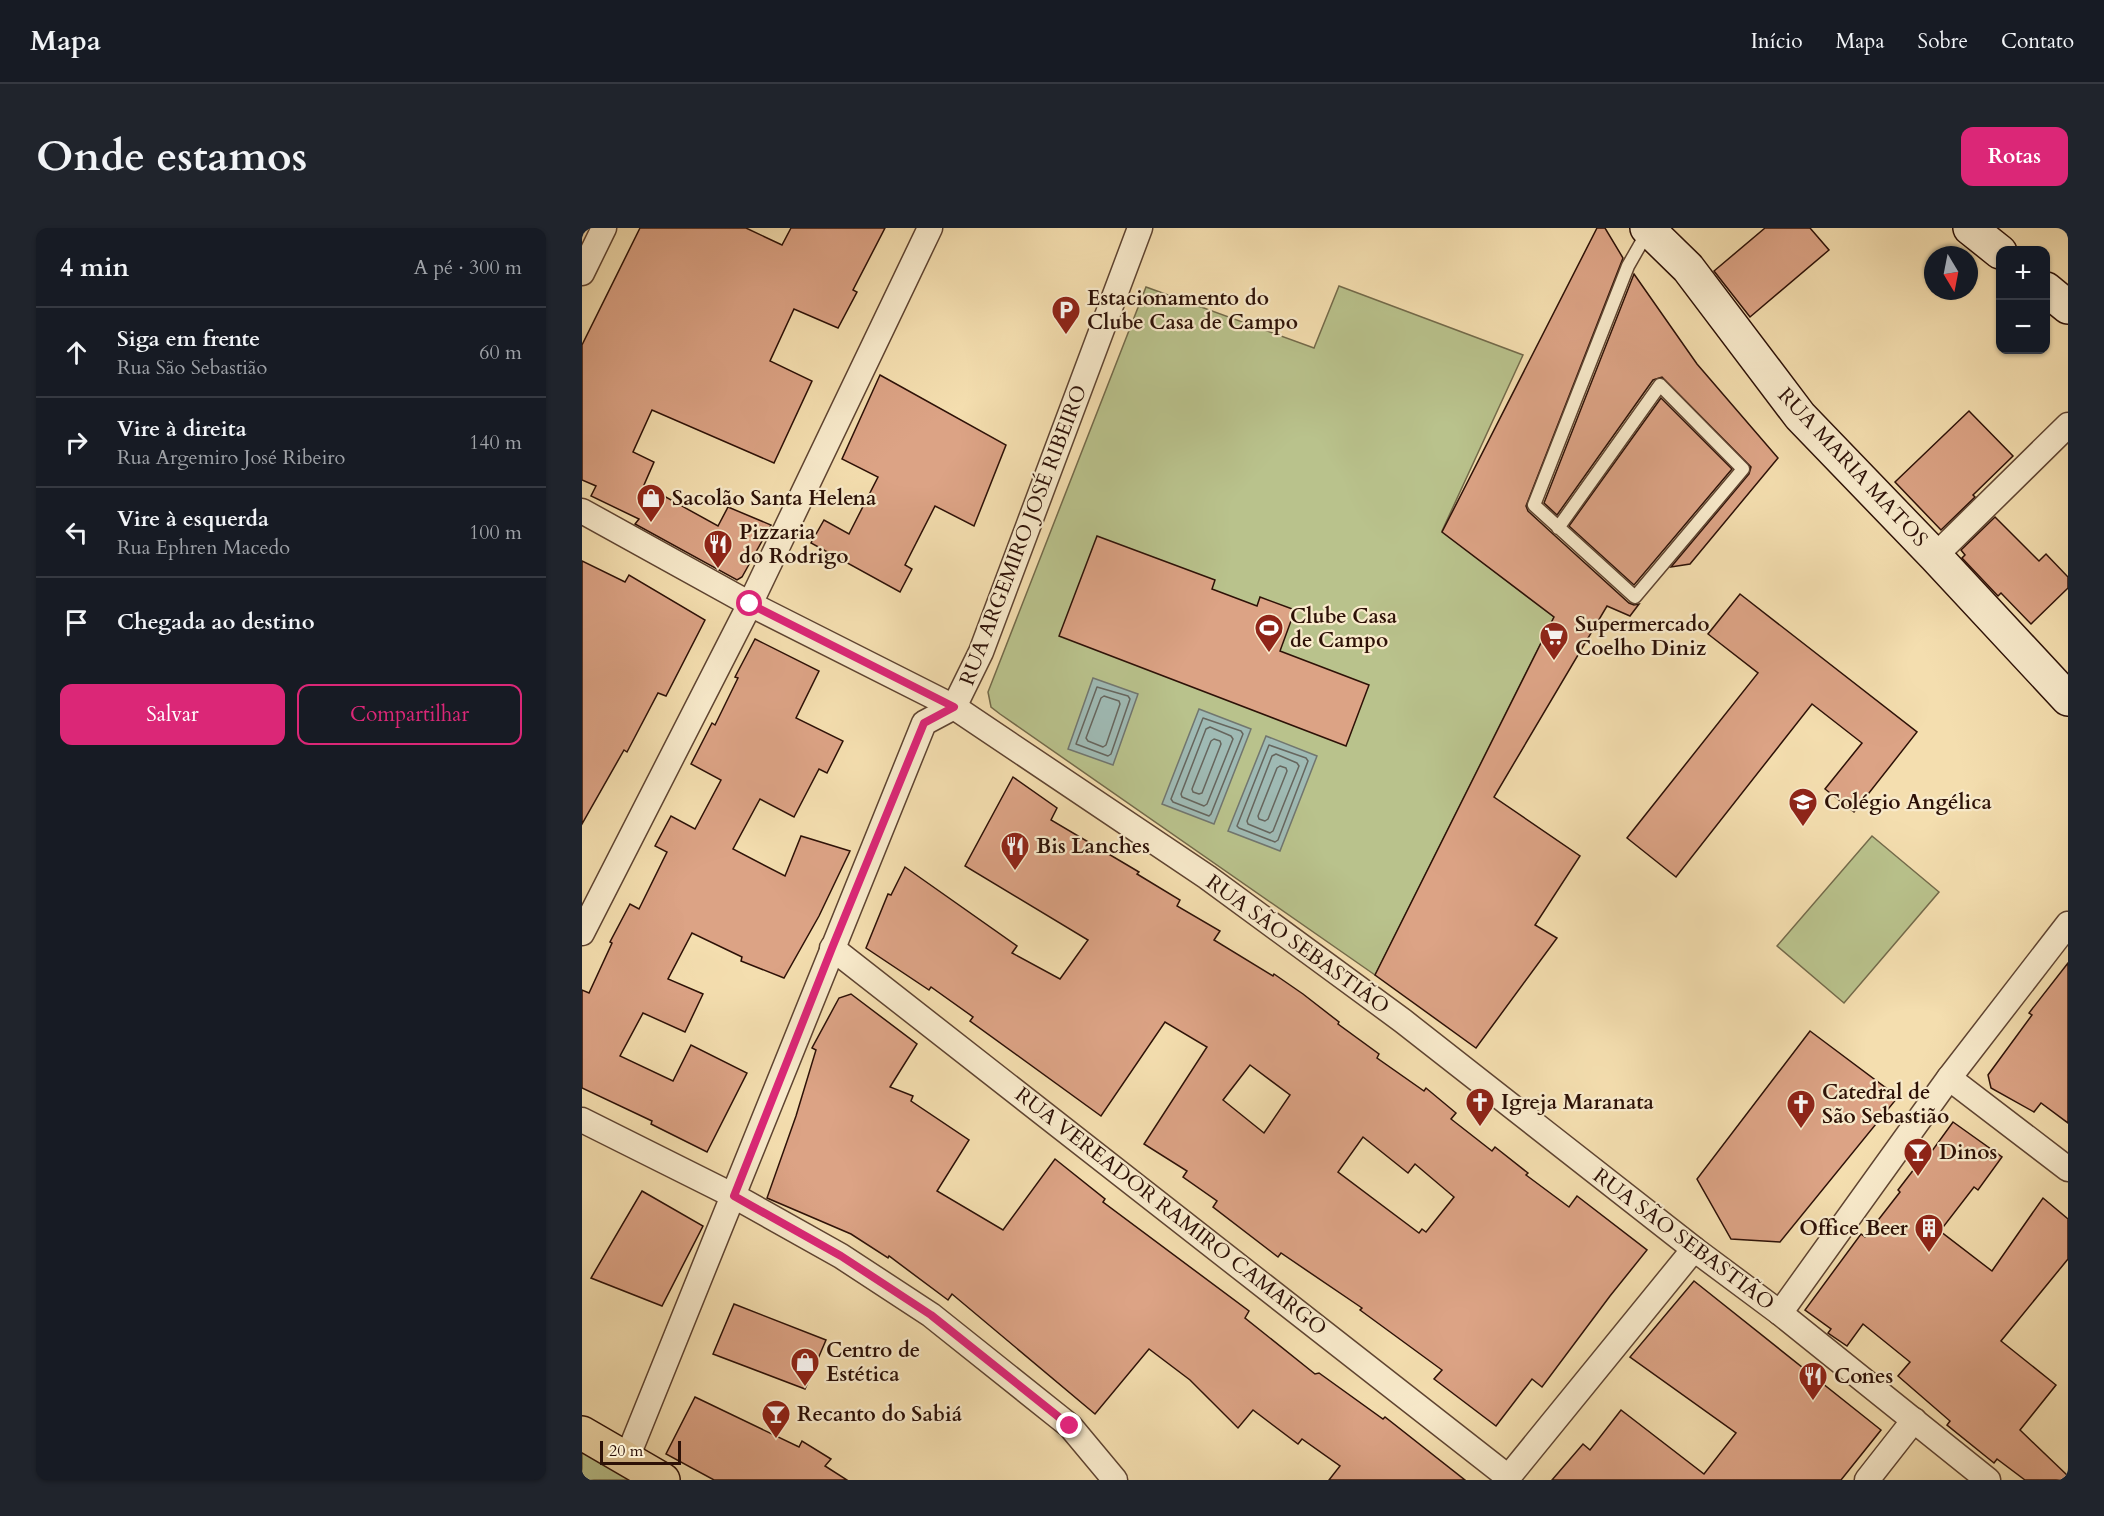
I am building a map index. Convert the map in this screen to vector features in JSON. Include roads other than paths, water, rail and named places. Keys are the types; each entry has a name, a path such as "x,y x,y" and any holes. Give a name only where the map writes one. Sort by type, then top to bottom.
{"main road":[{"path":"1970,228 1996,248"},
{"name":"RUA MARIA MATOS","path":"1648,229 1688,268 1800,416 2068,699"},
{"path":"2050,292 2068,307"},
{"path":"582,1432 663,1480"}],"street":[{"path":"582,273 604,228"},
{"path":"582,933 750,604 930,228"},
{"name":"RUA ARGEMIRO JOSÉ RIBEIRO","path":"627,1458 924,723 954,707 981,652 1140,228"},
{"path":"1935,556 2068,425"},
{"name":"RUA SÃO SEBASTIÃO","path":"582,511 750,604 954,707 1217,884 1403,1021 1694,1249 1780,1313 1988,1480"},
{"path":"1780,1313 1949,1078 2068,924"},
{"name":"RUA VEREADOR RAMIRO CAMARGO","path":"832,948 1323,1330 1507,1478"},
{"path":"1949,1078 2068,1169"},
{"path":"582,1120 734,1196 841,1256 931,1315 1070,1426 1115,1480"},
{"path":"1507,1478 1694,1249"},
{"path":"1867,1480 1914,1420"}],"lane":[{"path":"1558,528 1660,385 1743,470 1635,597 1558,528 1534,506 1628,266 1648,229"}],"water":[{"path":"1093,678 1138,694 1113,765 1068,749"},
{"path":"1199,709 1251,729 1214,824 1162,804"},
{"path":"1266,736 1317,756 1280,851 1228,831"}],"place":[{"name":"Estacionamento do Clube Casa de Campo","path":"1066,336"},
{"name":"Sacolão Santa Helena","path":"651,524"},
{"name":"Pizzaria do Rodrigo","path":"718,570"},
{"name":"Clube Casa de Campo","path":"1269,654"},
{"name":"Supermercado Coelho Diniz","path":"1554,662"},
{"name":"Colégio Angélica","path":"1803,828"},
{"name":"Bis Lanches","path":"1015,872"},
{"name":"Igreja Maranata","path":"1480,1128"},
{"name":"Catedral de São Sebastião","path":"1801,1130"},
{"name":"Dinos","path":"1918,1178"},
{"name":"Office Beer","path":"1929,1254"},
{"name":"Centro de Estética","path":"805,1388"},
{"name":"Cones","path":"1813,1402"},
{"name":"Recanto do Sabiá","path":"776,1440"}]}
